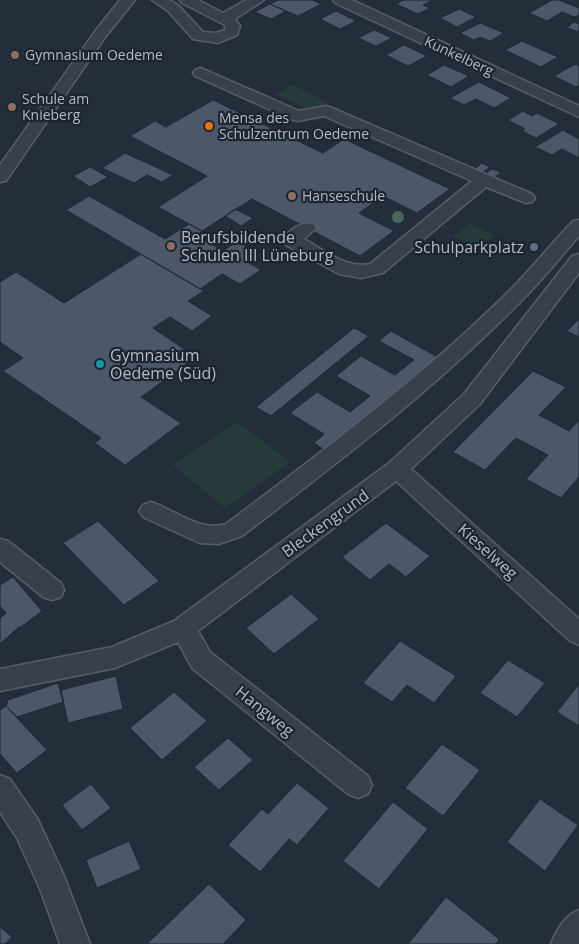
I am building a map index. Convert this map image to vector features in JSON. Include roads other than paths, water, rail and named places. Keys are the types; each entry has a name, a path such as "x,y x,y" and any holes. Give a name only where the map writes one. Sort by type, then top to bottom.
{"street":[{"path":"0,177 101,33 128,0"},
{"path":"158,0 173,8 198,36 206,38 226,36 232,32 234,27 231,22 187,0"},
{"path":"192,31 193,25 200,20 222,19 257,0"},
{"name":"Kunkelberg","path":"340,0 579,112"},
{"path":"202,73 296,116 326,111 526,198"},
{"path":"307,228 291,240 346,270 361,272 376,269 484,181"},
{"path":"151,511 200,534 219,536 234,530 325,461 421,382 511,300 579,225"},
{"name":"Bleckengrund","path":"0,680 115,657 183,628 398,469 472,399 576,272"},
{"name":"Kieselweg","path":"398,469 579,634"},
{"path":"0,548 52,590"},
{"name":"Hangweg","path":"183,628 201,660 358,785"},
{"path":"0,788 28,828 54,886 75,944"},
{"path":"566,944 579,924"}],"place":[{"name":"Gymnasium Oedeme","path":"15,55"},
{"name":"Schule am Knieberg","path":"12,107"},
{"name":"Mensa des Schulzentrum Oedeme","path":"209,126"},
{"name":"Hanseschule","path":"292,196"},
{"name":"Berufsbildende Schulen III Lüneburg","path":"171,246"},
{"name":"Schulparkplatz","path":"534,247"},
{"name":"Gymnasium Oedeme (Süd)","path":"100,364"}]}
